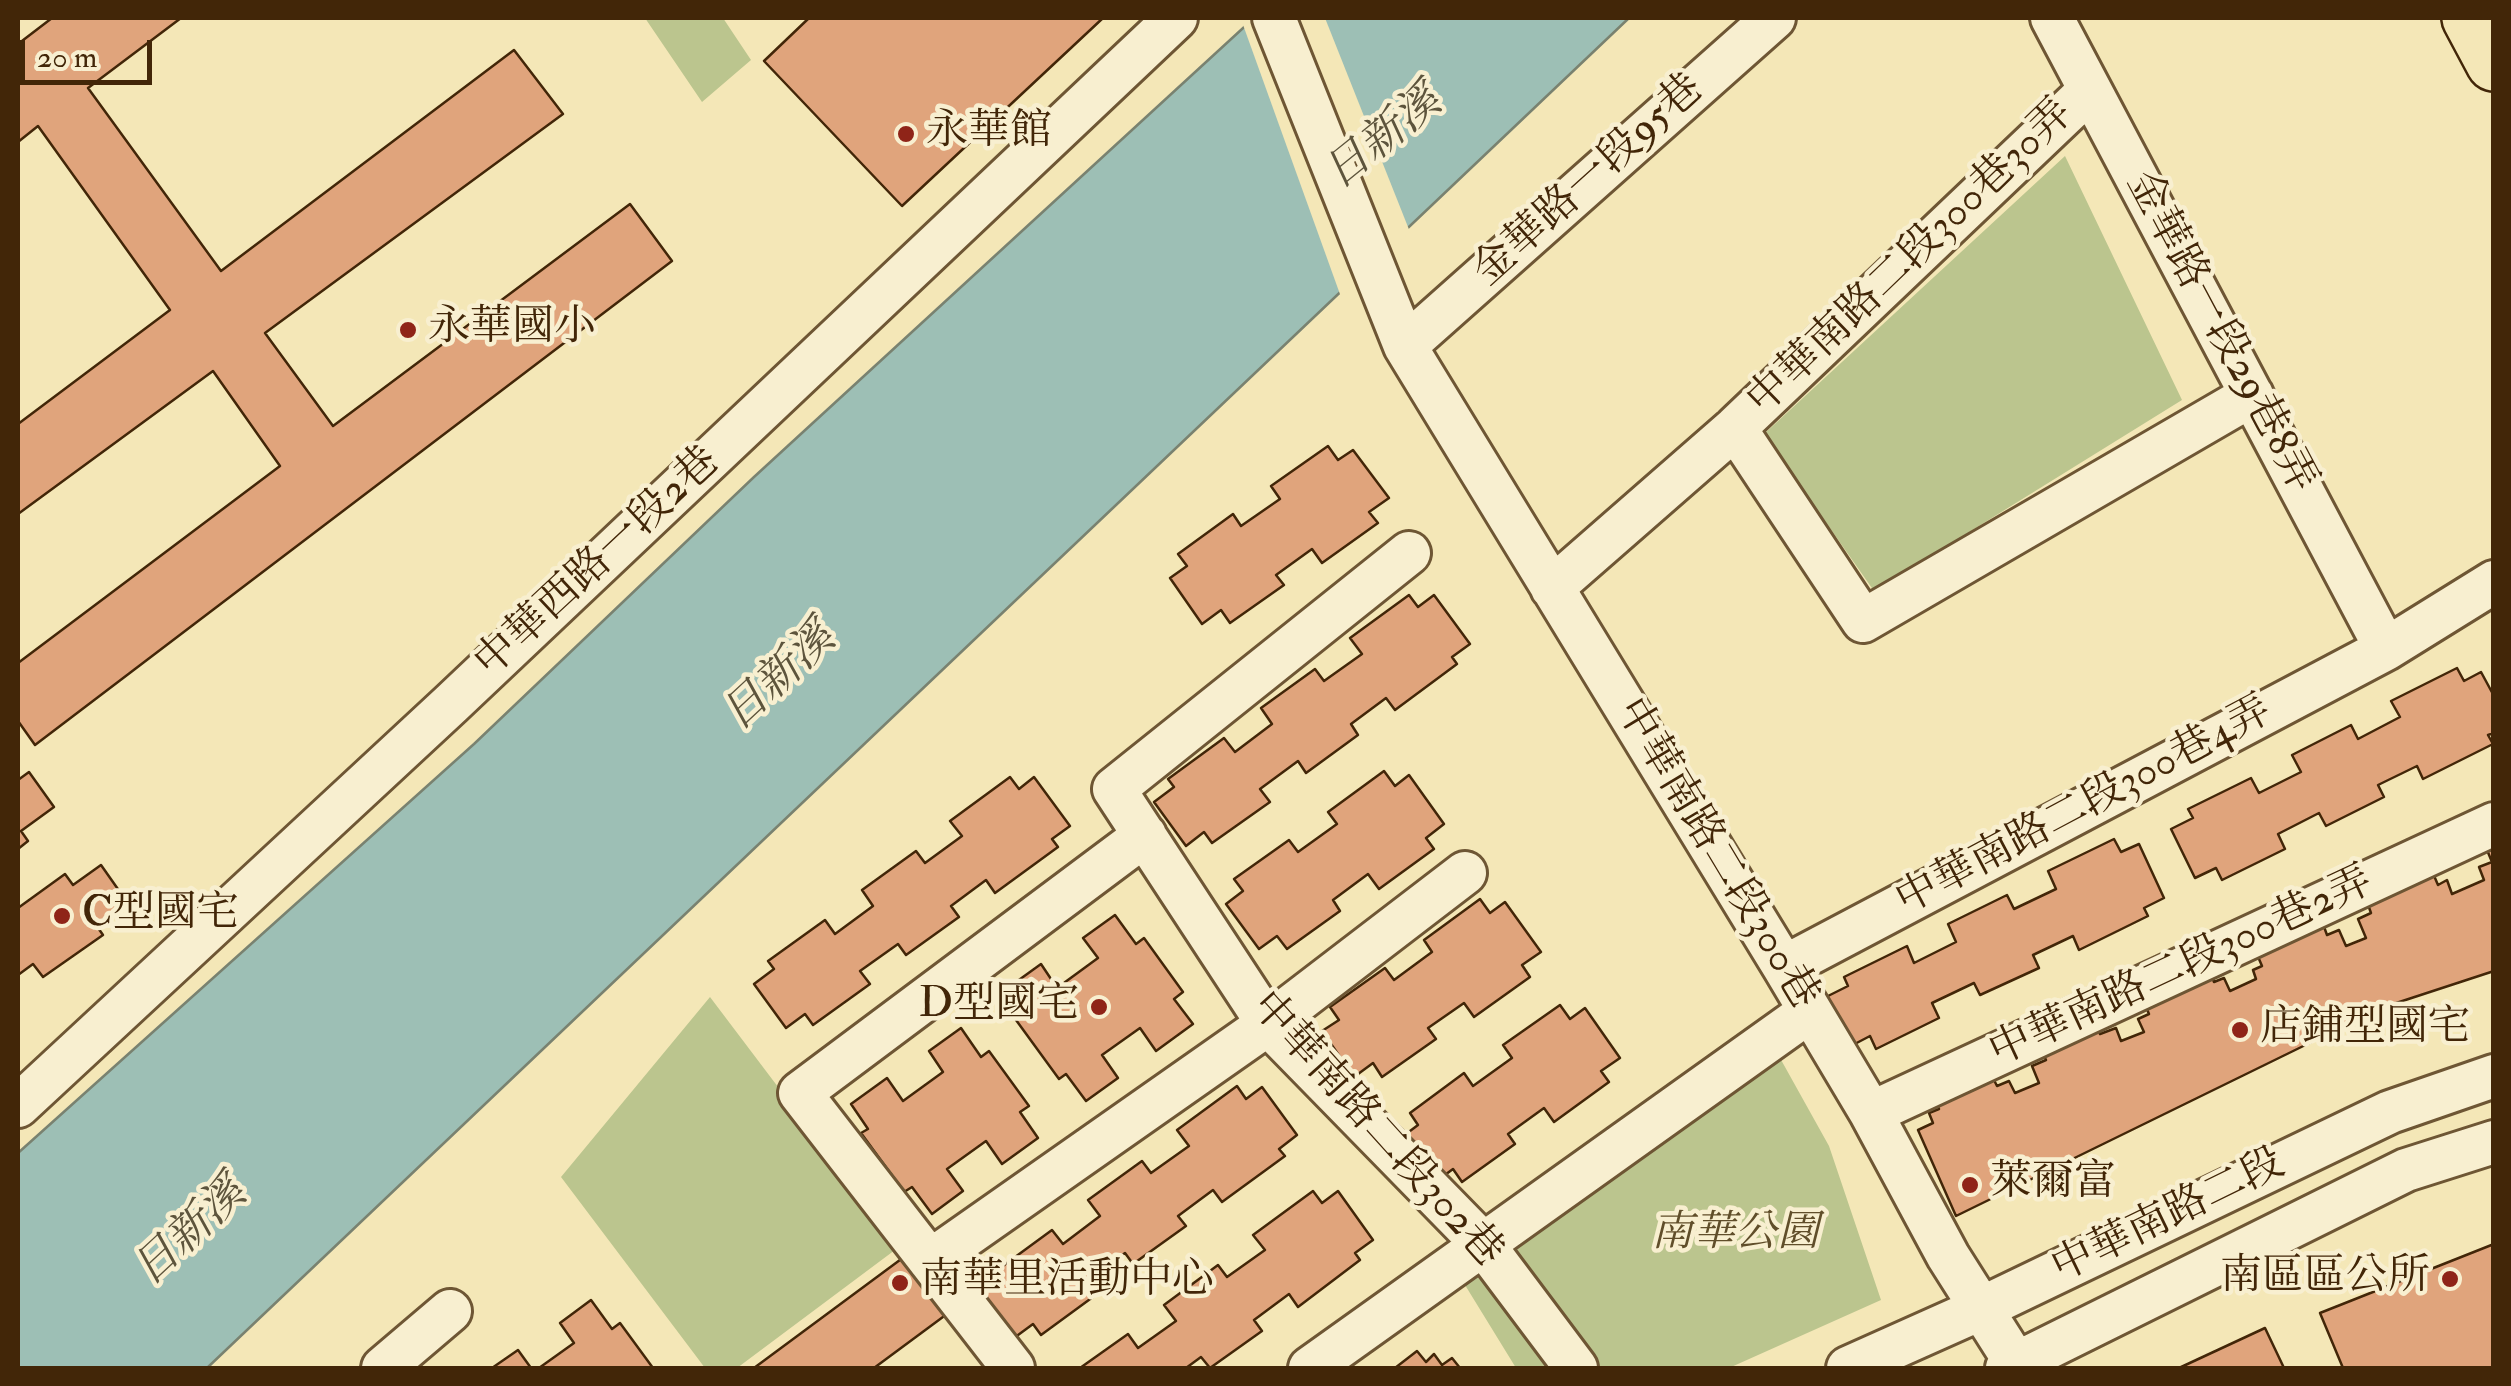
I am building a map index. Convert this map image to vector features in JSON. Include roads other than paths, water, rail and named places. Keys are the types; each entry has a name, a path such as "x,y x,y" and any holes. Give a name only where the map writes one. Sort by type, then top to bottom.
{"main road":[{"path":"2470,18 2494,63"}],"street":[{"name":"中華西路一段2巷","path":"18,1106 1176,18"},
{"name":"中華南路二段300巷","path":"1274,18 1405,346 1784,967 2014,1367"},
{"name":"金華路一段95巷","path":"1405,346 1774,18"},
{"name":"金華路一段29巷8弄","path":"2052,18 2386,649"},
{"name":"中華南路二段300巷30弄","path":"1552,588 1735,428 2090,90"},
{"name":"中華南路二段300巷30弄","path":"1735,428 1863,621 2252,395"},
{"name":"中華南路二段302巷","path":"1410,552 1114,788 1268,1024 1484,1244 1576,1368"},
{"name":"中華南路二段300巷4弄","path":"1784,967 2386,649 2494,582"},
{"name":"中華南路二段300巷2弄","path":"1871,1114 2494,824"},
{"path":"1013,1368 800,1093 1145,835"},
{"path":"930,1261 1268,1024 1465,873"},
{"path":"1310,1368 1810,1011"},
{"name":"中華南路二段","path":"1848,1368 2390,1112 2494,1076"},
{"name":"中華南路二段","path":"2014,1367 2406,1170 2494,1142"},
{"path":"383,1368 450,1311"}],"water":[{"name":"日新溪","path":"1254,18 1629,18 207,1368 18,1368 18,1153 474,744 754,477"}],"place":[{"name":"永華館","path":"906,134"},
{"name":"永華國小","path":"408,330"},
{"name":"C型國宅","path":"62,916"},
{"name":"D型國宅","path":"1099,1007"},
{"name":"店鋪型國宅","path":"2240,1030"},
{"name":"萊爾富","path":"1970,1185"},
{"name":"南區區公所","path":"2450,1279"},
{"name":"南華里活動中心","path":"900,1283"}],"park label":[{"name":"南華公園","path":"1735,1236"}]}
